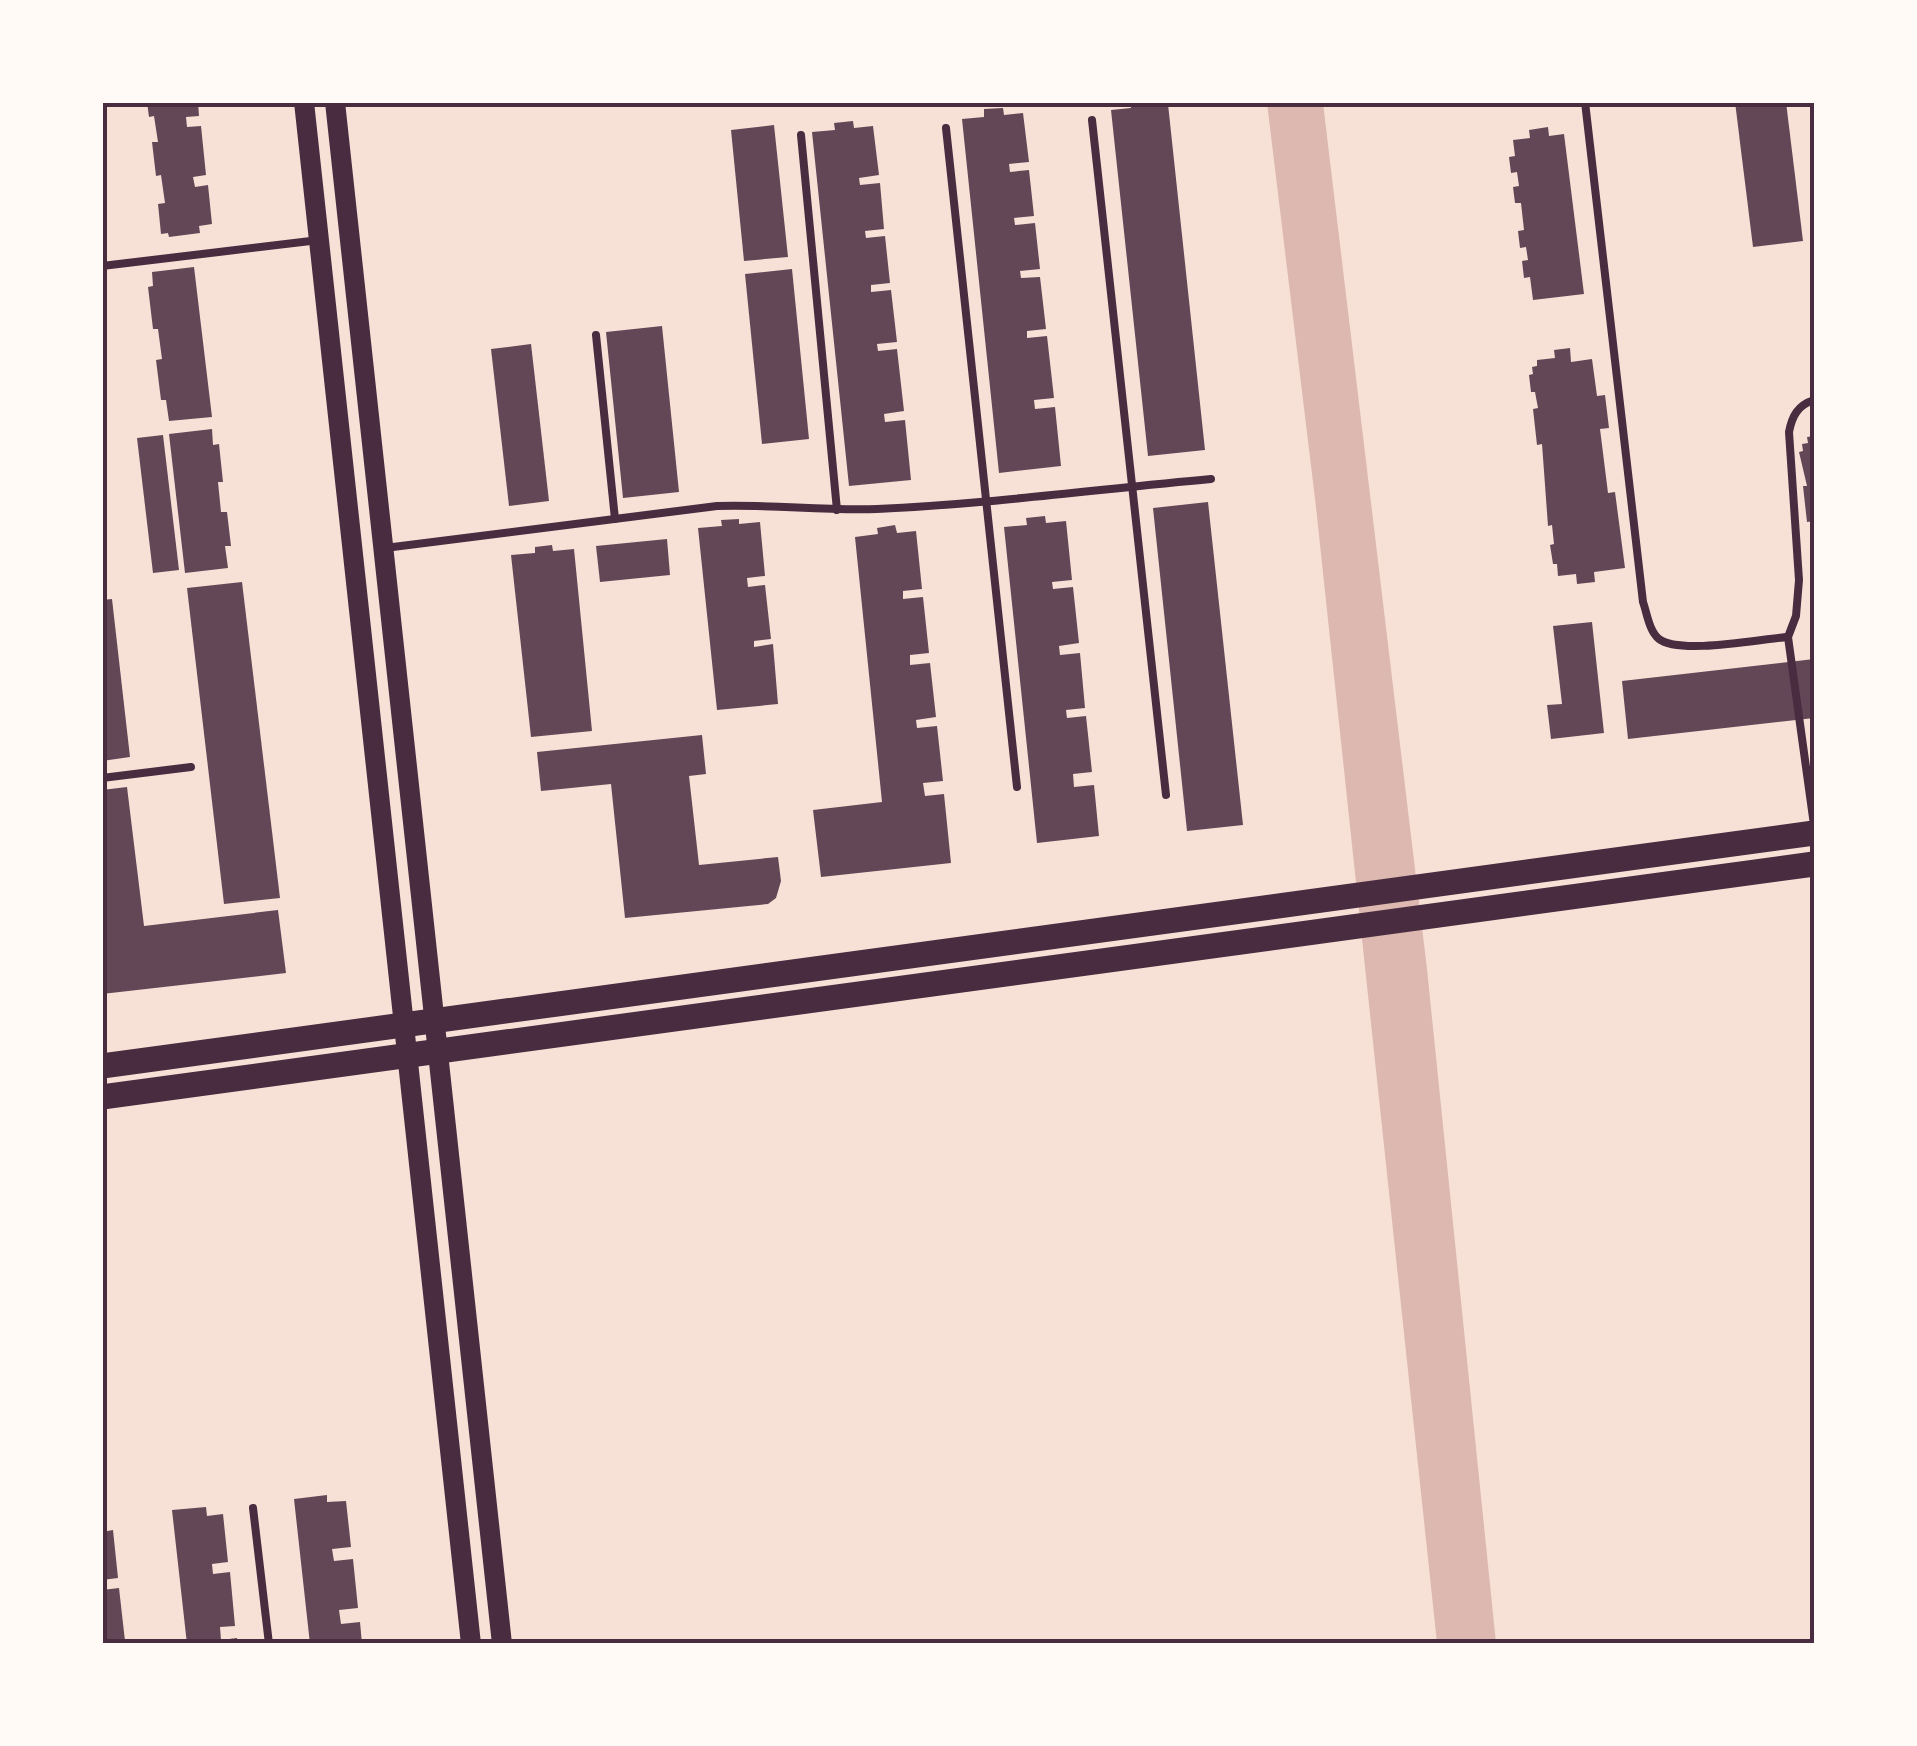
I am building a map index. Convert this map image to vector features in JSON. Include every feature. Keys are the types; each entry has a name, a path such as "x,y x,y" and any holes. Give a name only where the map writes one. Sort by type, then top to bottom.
{"main road":[{"path":"304,102 470,1644"},
{"path":"335,102 502,1644"},
{"path":"102,1066 1814,833"},
{"path":"102,1097 1814,864"}],"lane":[{"path":"1585,102 1643,602 1654,633 1663,642 1684,646 1788,636"},
{"path":"1092,120 1166,795"},
{"path":"946,128 1017,788"},
{"path":"800,135 837,510"},
{"path":"102,266 319,240"},
{"path":"596,335 615,519"},
{"path":"1814,400 1798,409 1789,432 1800,580 1796,616 1788,636 1814,825"},
{"path":"383,548 755,504 837,510 1211,478"},
{"path":"102,778 191,767"},
{"path":"254,1508 269,1644"}],"shaded area":[{"path":"1267,103 1323,103 1427,969 1496,1643 1437,1643 1316,507"}],"building":[{"path":"147,102 198,102 199,116 186,117 187,127 201,126 206,175 193,177 195,187 208,185 212,224 199,226 200,233 169,237 168,233 161,234 158,204 165,203 161,175 156,176 152,142 158,142 154,116 149,117"},
{"path":"1130,102 1168,104 1205,450 1148,456 1111,110 1131,108"},
{"path":"1735,102 1786,102 1803,241 1753,247"},
{"path":"1003,108 1004,115 1023,113 1029,162 1009,164 1010,172 1029,170 1034,216 1014,218 1015,225 1035,223 1040,269 1020,271 1021,278 1040,277 1046,329 1027,331 1027,338 1047,336 1054,398 1034,400 1035,409 1055,407 1061,466 999,473 962,119 984,117 984,109"},
{"path":"853,121 854,128 873,126 879,175 859,178 860,185 880,183 884,229 865,231 866,238 885,236 890,283 871,285 871,292 891,290 897,342 877,344 878,351 897,349 904,411 884,414 885,422 905,420 911,480 849,486 812,132 835,130 834,123"},
{"path":"774,125 788,257 744,261 731,130"},
{"path":"1548,127 1549,136 1564,134 1584,294 1533,300 1530,277 1524,278 1522,261 1528,260 1526,247 1520,248 1518,231 1524,230 1521,203 1515,203 1513,187 1519,186 1517,172 1511,173 1509,157 1515,156 1513,140 1530,138 1529,130"},
{"path":"194,267 212,417 169,421 166,400 161,400 156,360 162,359 158,329 153,329 148,287 153,286 152,272"},
{"path":"792,269 809,439 762,444 745,274"},
{"path":"662,326 679,492 623,498 606,332"},
{"path":"531,344 549,501 509,506 491,349"},
{"path":"1570,348 1571,362 1592,359 1597,396 1605,395 1609,428 1600,429 1608,493 1615,492 1625,568 1594,572 1595,582 1577,584 1576,574 1558,576 1557,564 1553,564 1542,444 1537,445 1533,409 1538,408 1529,375 1533,374 1537,360 1555,358 1554,350"},
{"path":"212,429 213,445 219,444 221,512 227,512 231,546 225,546 228,568 185,573 169,434"},
{"path":"163,435 179,570 153,573 137,438"},
{"path":"1814,436 1814,521 1807,522 1803,486 1807,486 1799,452 1803,451 1802,444 1808,443 1807,437"},
{"path":"1208,502 1243,825 1187,831 1153,508"},
{"path":"1045,516 1046,523 1066,521 1072,580 1052,582 1053,589 1073,587 1079,643 1059,646 1060,655 1080,653 1085,708 1066,710 1067,718 1086,716 1092,772 1073,774 1074,787 1094,785 1099,836 1037,843 1004,527 1027,525 1026,518"},
{"path":"739,519 739,524 760,522 765,576 747,578 748,587 765,585 771,639 754,641 754,647 773,644 778,704 717,710 698,528 722,526 721,520"},
{"path":"895,525 897,533 916,531 922,589 903,591 903,599 923,597 929,653 910,655 910,665 930,663 936,717 916,720 917,728 937,726 943,781 923,783 925,796 944,794 951,863 821,877 813,810 882,802 855,537 878,534 877,528"},
{"path":"667,539 670,575 600,582 596,546"},
{"path":"552,545 553,551 574,549 592,731 531,737 511,555 535,553 535,547"},
{"path":"242,582 280,898 224,904 187,588"},
{"path":"112,599 130,757 102,761 102,600"},
{"path":"1592,622 1604,733 1551,739 1547,705 1562,704 1553,626"},
{"path":"1814,659 1814,718 1628,739 1622,681"},
{"path":"702,735 706,774 689,776 699,865 778,857 781,881 776,898 768,904 625,918 611,784 541,791 537,752"},
{"path":"127,787 144,926 278,910 286,973 102,994 102,790"},
{"path":"327,1495 327,1502 346,1501 351,1547 332,1549 334,1561 353,1559 358,1608 339,1610 341,1624 360,1622 362,1644 310,1644 294,1499"},
{"path":"206,1507 207,1516 223,1514 228,1562 212,1564 213,1574 230,1572 235,1626 220,1627 221,1640 237,1638 237,1644 187,1644 172,1510"},
{"path":"113,1530 118,1578 102,1580 102,1532"},
{"path":"119,1588 125,1641 102,1644 102,1590"}]}
